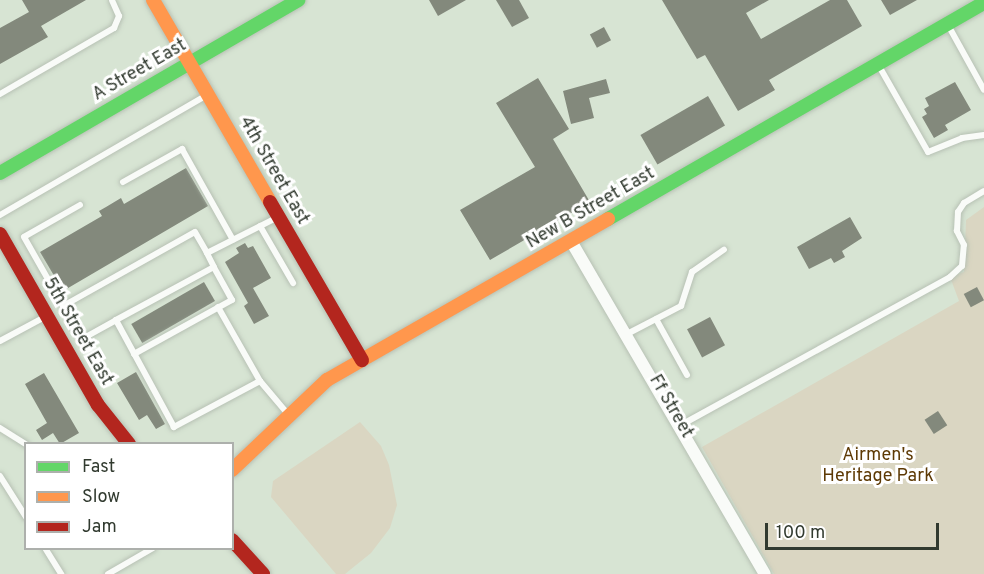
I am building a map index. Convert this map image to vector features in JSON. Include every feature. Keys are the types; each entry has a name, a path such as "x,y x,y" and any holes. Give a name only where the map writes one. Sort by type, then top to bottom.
{"street":[{"name":"4th Street East","path":"153,0 362,360"},
{"name":"A Street East","path":"0,173 299,0"},
{"name":"New B Street East","path":"234,468 288,414 327,380 984,3"},
{"name":"5th Street East","path":"0,234 98,405 127,442"},
{"name":"Ff Street","path":"571,241 681,425 765,574"},
{"path":"234,542 263,574"}],"lane":[{"path":"0,94 114,28 119,16 112,0"},
{"path":"947,24 984,90"},
{"path":"878,64 928,152 962,138 984,135"},
{"path":"0,215 208,95"},
{"path":"123,182 182,149 233,240"},
{"path":"681,425 951,277 962,266 964,246 957,231 958,212 964,203 984,191"},
{"path":"80,205 24,237 82,339 214,267"},
{"path":"207,253 278,217"},
{"path":"260,226 293,283"},
{"path":"63,306 195,232 232,300 134,354"},
{"path":"627,334 684,301 692,272 724,250"},
{"path":"218,307 260,381 288,414"},
{"path":"0,341 47,316"},
{"path":"656,319 687,375"},
{"path":"116,320 174,427 260,381"},
{"path":"0,428 24,443"},
{"path":"0,476 24,514"},
{"path":"46,550 61,574"},
{"path":"108,574 151,550"}],"green space":[{"name":"Airmen's Heritage Park","path":"984,207 984,574 774,574 702,447 959,301 950,277 964,272 966,220"},
{"path":"360,422 381,446 389,465 397,505 390,528 371,553 345,574 336,574 271,497 273,481"}],"building":[{"path":"22,0 86,0 41,26 48,37 0,64 0,28 29,12"},
{"path":"429,0 466,0 438,16"},
{"path":"496,0 519,0 529,18 512,27"},
{"path":"662,0 769,0 746,13 761,39 830,0 847,0 862,26 769,80 775,90 738,111 705,55 697,59"},
{"path":"881,0 917,0 890,15"},
{"path":"604,27 611,40 597,48 590,35"},
{"path":"538,78 569,129 553,139 590,202 490,260 460,210 535,167 496,103"},
{"path":"606,79 610,93 589,98 594,118 571,124 563,91"},
{"path":"955,82 971,110 945,125 948,130 934,138 922,117 927,114 924,109 929,106 925,98"},
{"path":"708,96 725,125 657,164 640,135"},
{"path":"186,168 208,206 63,291 40,252 102,216 99,211 121,198 124,204"},
{"path":"850,217 862,238 842,251 845,257 834,263 831,258 809,269 797,247"},
{"path":"245,243 248,248 253,246 271,278 253,288 269,316 254,324 244,306 248,303 225,262 239,253 236,248"},
{"path":"204,282 215,301 142,343 131,324"},
{"path":"977,287 984,300 971,307 964,294"},
{"path":"710,317 725,345 702,357 687,329"},
{"path":"136,372 165,424 156,429 147,415 139,420 117,383"},
{"path":"44,373 79,433 63,442 59,442 53,433 42,440 36,430 47,423 25,384"},
{"path":"938,411 947,425 934,434 925,420"}],"traffic: fast":[{"path":"0,173 299,0"},
{"path":"608,219 984,3"}],"traffic: slow":[{"path":"153,0 270,202"},
{"path":"234,468 327,380 608,219"}],"traffic: jam":[{"path":"270,202 362,360"},
{"path":"0,234 98,405 127,442"},
{"path":"234,542 263,574"}]}
